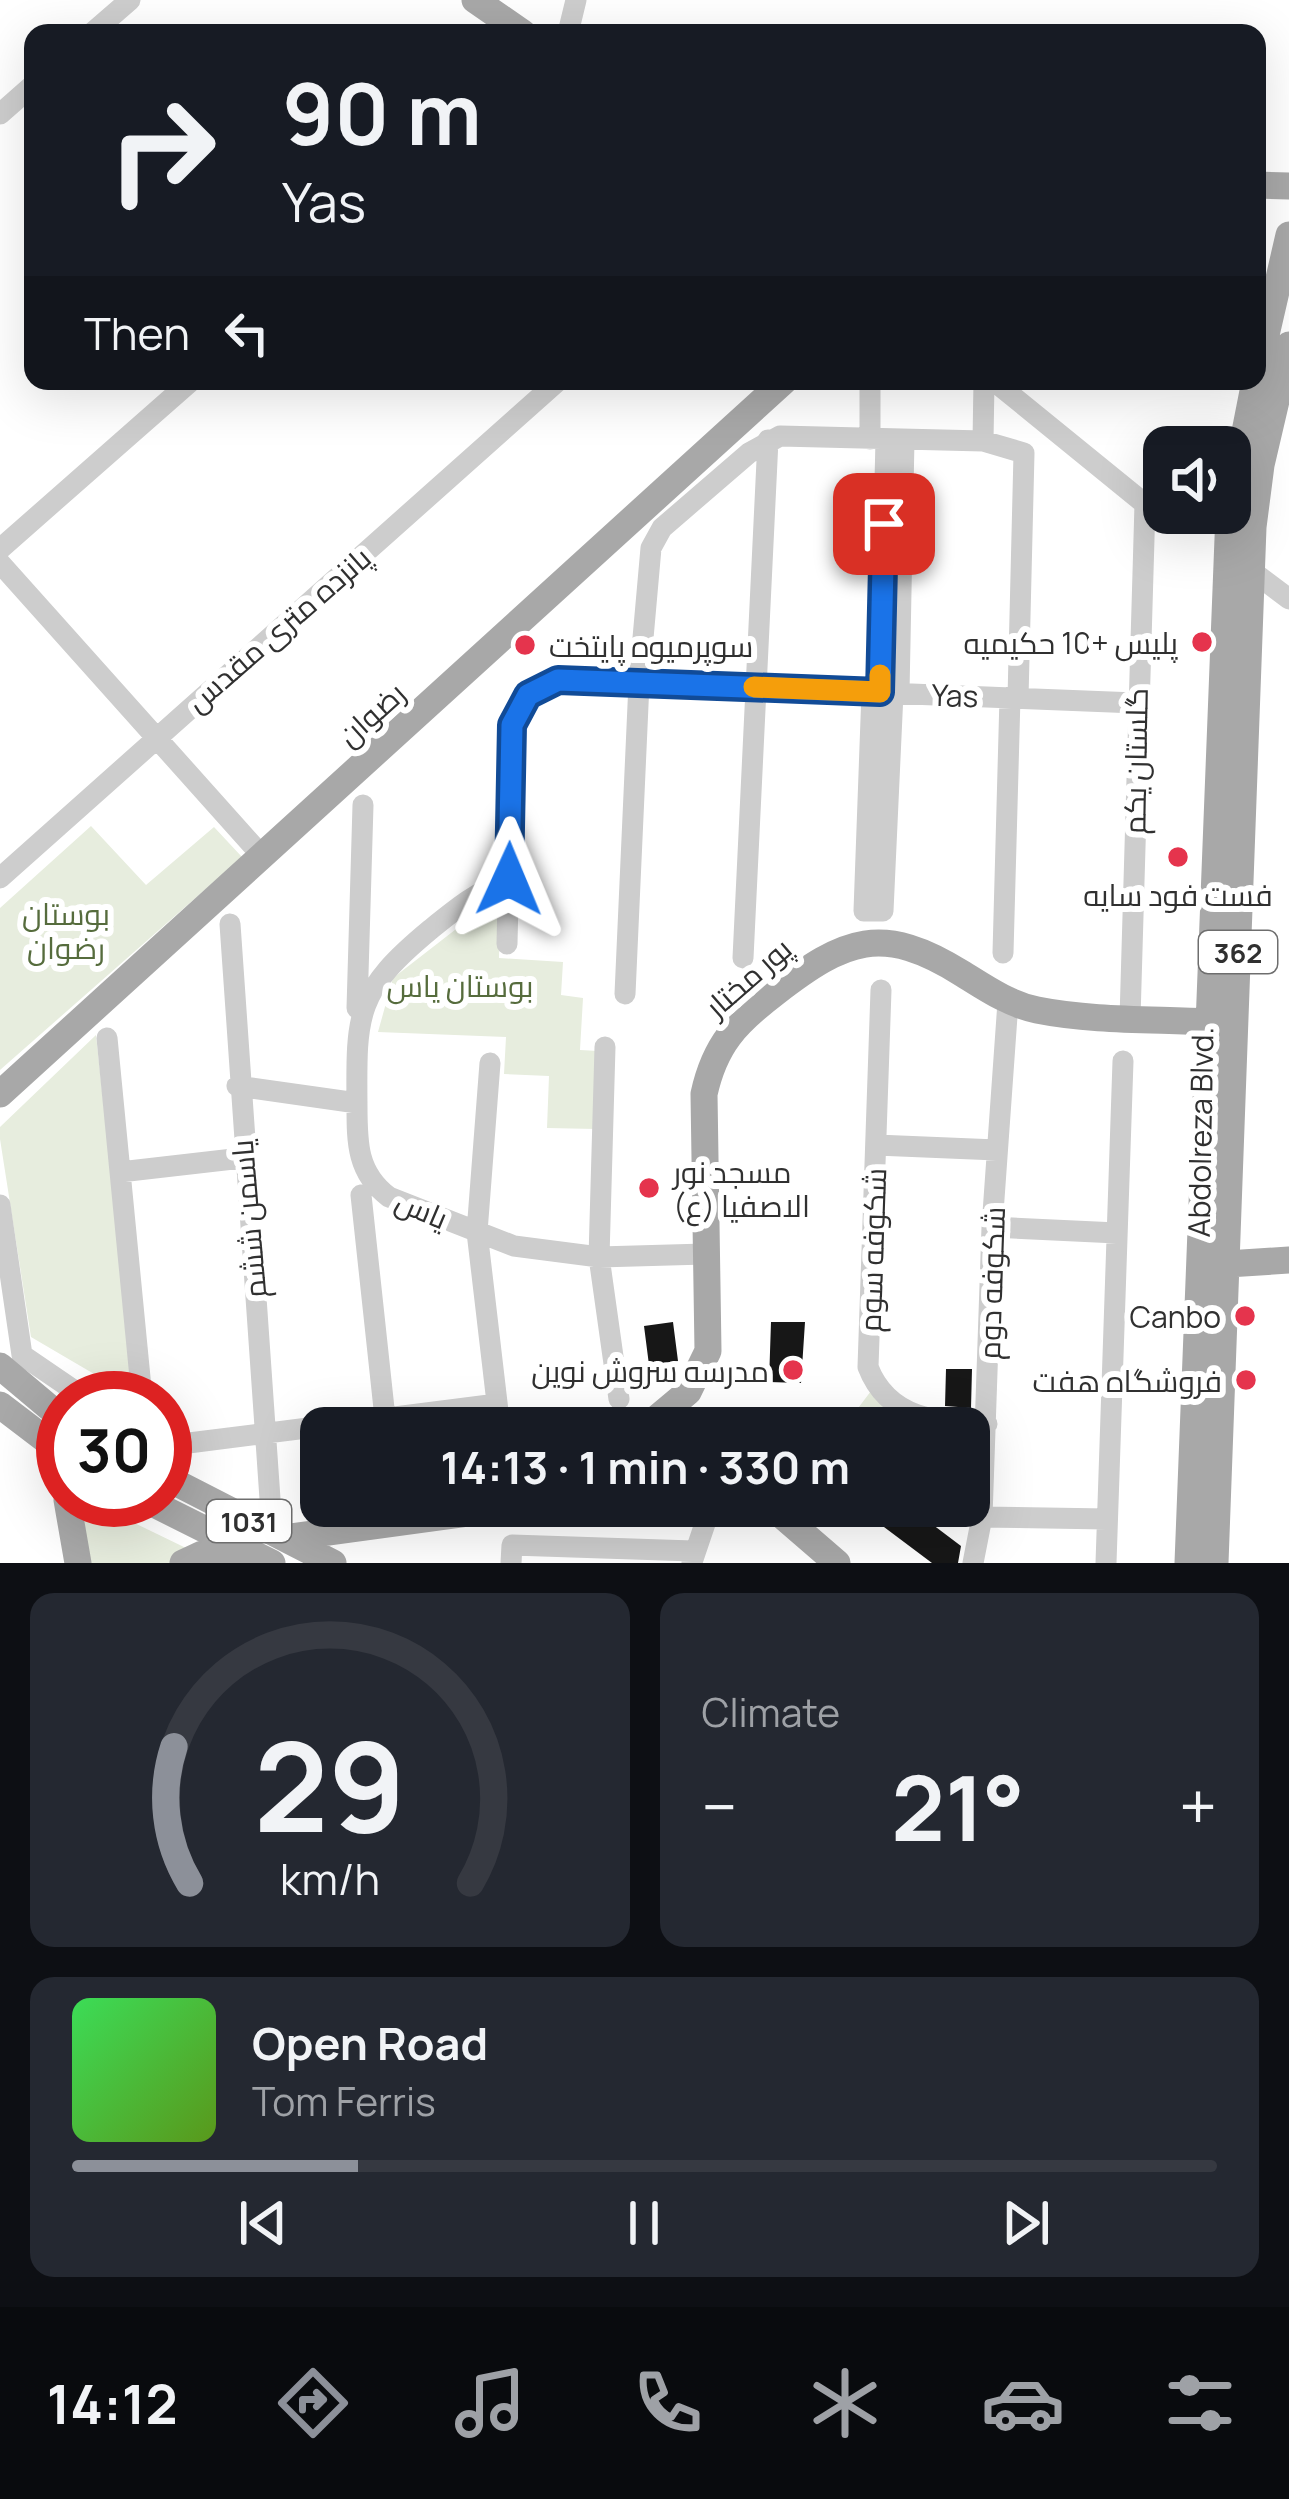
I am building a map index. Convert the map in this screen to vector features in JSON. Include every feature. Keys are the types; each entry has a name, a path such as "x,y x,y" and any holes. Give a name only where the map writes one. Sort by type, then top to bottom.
{"main road":[{"path":"453,0 486,24"},
{"path":"475,0 510,24"},
{"name":"Abdolreza Blvd.","path":"1188,1563 1216,1265 1252,571 1261,465 1282,338 1289,235"},
{"name":"رضوان","path":"0,1094 774,390"},
{"name":"Abdolreza Blvd.","path":"1246,426 1253,390"},
{"name":"Abdolreza Blvd.","path":"1215,1563 1216,1265 1210,1022 1229,534"},
{"name":"پور مختار","path":"684,1407 708,1352 704,1094 718,1047 733,1026 822,957 855,943 908,946 1008,1002 1040,1010 1210,1022"},
{"path":"1216,1265 1289,1260"},
{"path":"0,1366 36,1396"},
{"path":"0,1405 36,1436"},
{"name":"1031","path":"192,1494 270,1542"},
{"name":"1031","path":"192,1516 333,1563"},
{"path":"72,1527 78,1563"},
{"path":"183,1563 213,1549 374,1527"},
{"path":"792,1527 824,1558"}],"street":[{"path":"102,24 130,0"},
{"path":"0,114 24,93"},
{"path":"0,549 181,390"},
{"name":"پانزده متری مقدس","path":"0,878 548,390"},
{"path":"873,390 887,439 886,692 873,911"},
{"path":"983,441 984,390"},
{"name":"گلستان یکم","path":"1005,390 1145,503 1130,1018"},
{"path":"625,994 639,682 651,548 662,528 768,440 780,436 983,441 1024,453 1003,953"},
{"path":"743,958 768,440"},
{"path":"0,563 263,857"},
{"path":"1252,571 1289,598"},
{"name":"Yas","path":"507,944 512,725 528,695 558,680 1136,703"},
{"path":"356,1038 364,805"},
{"name":"یاس","path":"509,879 476,892 385,967 365,1000 356,1038 357,1155 375,1186 514,1246 599,1257 706,1254"},
{"name":"یاسمن ششم","path":"230,924 270,1542"},
{"name":"شکوفه سوم","path":"881,990 868,1367 874,1383 906,1407"},
{"name":"شکوفه دوم","path":"987,1407 992,1227 1008,1002"},
{"path":"106,1038 139,1371"},
{"path":"605,1047 599,1257 620,1399"},
{"path":"1106,1563 1123,1060"},
{"path":"490,1063 477,1232 497,1407"},
{"path":"237,1086 357,1103"},
{"path":"876,1145 997,1150"},
{"path":"120,1172 242,1158"},
{"path":"361,1195 384,1407"},
{"path":"0,1205 22,1355 45,1371"},
{"path":"992,1227 1117,1233"},
{"path":"475,1407 497,1403"},
{"path":"192,1443 300,1431"},
{"path":"990,1516 1107,1519"},
{"path":"511,1563 512,1545 579,1555 693,1557 704,1527"},
{"name":"شکوفه دوم","path":"973,1563 980,1527"}],"green space":[{"name":"بوستان رضوان","path":"91,826 146,885 214,827 242,857 0,1070 0,908"},
{"name":"بوستان یاس","path":"500,895 499,958 563,962 561,995 583,998 580,1050 598,1051 596,1129 547,1128 549,1076 504,1074 506,1037 378,1032 393,978"},
{"path":"96,1035 132,1371 89,1371 31,1337 0,1127"},
{"path":"871,1391 893,1407 859,1407"},
{"path":"84,1527 143,1527 186,1548 173,1563 88,1563"}],"building":[{"path":"673,1322 678,1361 649,1365 644,1326"},
{"name":"مدرسه سروش نوین","path":"771,1322 805,1322 801,1383 769,1382"},
{"path":"946,1369 972,1369 971,1407 945,1406"},
{"path":"884,1527 936,1527 961,1546 958,1563 932,1563"}],"slow traffic":[{"path":"754,687 880,692 880,675"}],"place":[{"name":"پلیس +10 حکیمیه","path":"1202,642"},
{"name":"سوپرمیوه پایتخت","path":"525,645"},
{"name":"فست فود سایه","path":"1178,857"},
{"name":"مسجد نور الاصفیا (ع)","path":"649,1188"},
{"name":"Canbo","path":"1245,1316"},
{"name":"مدرسه سروش نوین","path":"793,1370"},
{"name":"فروشگاه هفت","path":"1246,1380"}],"route":[{"path":"509,879 512,725 528,695 558,680 880,692 884,524"}]}
